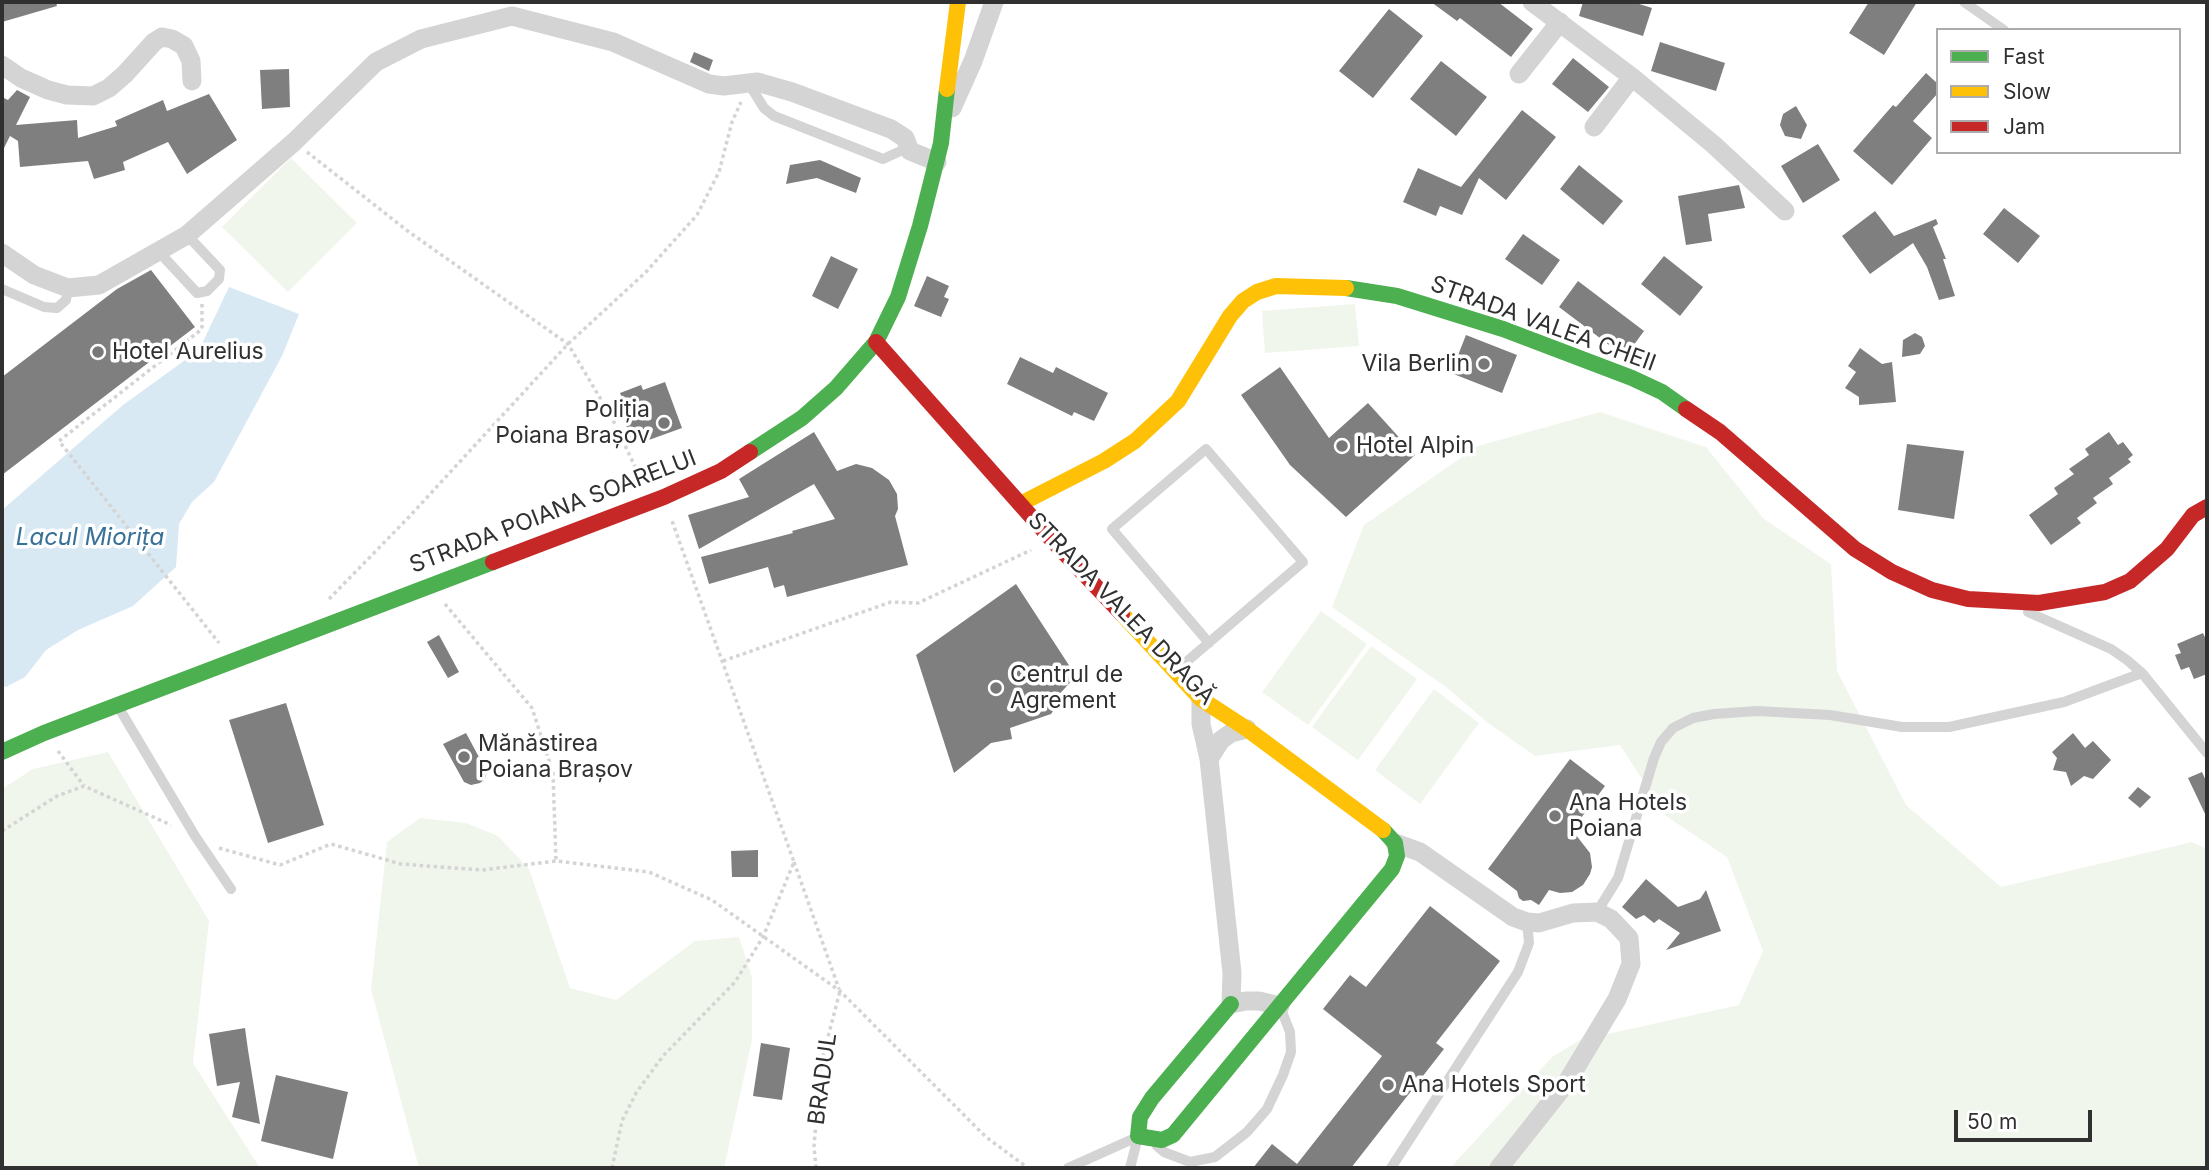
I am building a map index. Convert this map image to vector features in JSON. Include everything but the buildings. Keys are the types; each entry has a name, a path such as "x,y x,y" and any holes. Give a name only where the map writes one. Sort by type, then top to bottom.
{"street":[{"name":"STRADA POIANA SOARELUI","path":"2,752 44,733 664,497 721,471 802,418 836,387 876,342 887,324 909,265 937,162 944,125 958,2"},
{"path":"944,125 973,61 994,2"},
{"path":"1532,2 1632,77 1714,145 1785,211"},
{"path":"2,253 34,275 68,288 99,285 187,235 294,142 376,62 421,38 512,16 613,42 709,84 752,88 757,82 792,92 891,130 905,138 908,150 937,162"},
{"path":"1519,74 1560,22"},
{"path":"2,65 48,90 67,95 93,96 109,88 162,37 184,46 191,61 192,80"},
{"path":"1594,127 1632,77"},
{"name":"STRADA VALEA CHEII","path":"1020,504 1104,461 1135,441 1178,401 1230,316 1243,301 1257,292 1276,286 1346,288 1397,296 1445,309 1632,377 1671,397 1720,432 1855,549 1932,590 1968,599 2039,603 2105,592 2130,581 2167,549 2193,515 2207,507"},
{"name":"STRADA VALEA DRAGĂ","path":"876,342 1052,540 1201,699 1247,729 1381,827 1395,843 1420,852 1513,917 1527,922"},
{"path":"1201,699 1201,724 1209,759 1232,973 1231,1004"},
{"path":"1209,759 1221,740 1231,733 1247,729"},
{"path":"1280,1006 1246,1000 1231,1004 1152,1098 1140,1117 1145,1138 1162,1140 1172,1135 1280,1006 1392,869 1397,856 1395,843"},
{"path":"1499,1168 1567,1082 1617,999 1631,964 1629,938 1611,919 1597,912 1573,913 1539,923 1527,922"}],"lane":[{"path":"1964,2 2001,28"},
{"path":"752,88 764,108 774,116 883,159 908,150"},
{"path":"159,252 197,293 202,293 219,279 220,270 187,235"},
{"path":"2,289 44,307 57,307 66,300 68,288"},
{"path":"1175,671 1209,643 1303,562 1206,449 1112,529 1209,643"},
{"path":"2003,602 2111,649 2142,673 2207,753"},
{"path":"1597,912 1618,878 1661,741 1673,728 1693,718 1757,711 1830,715 1902,727 1949,727 2064,702 2142,673"},
{"path":"117,705 195,836 231,889"},
{"path":"1391,1168 1518,972 1529,943 1527,922"},
{"path":"1145,1138 1164,1152 1189,1161 1215,1157 1247,1132 1267,1109 1291,1052 1290,1032 1280,1006"},
{"path":"1068,1168 1145,1138"},
{"path":"1130,1168 1145,1138"}],"path":[{"path":"326,604 568,344 646,272 697,215 719,172 732,122 752,88"},
{"path":"294,142 409,232 568,344 612,418 639,475 664,497 840,991"},
{"path":"202,293 202,330 59,441 234,661"},
{"path":"723,661 891,602 918,603 1052,540"},
{"path":"429,585 532,708 553,773 556,861"},
{"path":"44,733 84,786 218,848 279,865 331,844 401,864 482,870 556,861 649,872 712,900 840,991 986,1138 1028,1168"},
{"path":"2,831 57,796 84,786"},
{"path":"612,1168 621,1121 636,1093 663,1056 736,982 763,937 794,862"},
{"name":"BRADUL","path":"816,1168 814,1146 821,1064 840,991"}],"shaded area":[{"path":"291,158 357,223 288,292 222,227"},
{"path":"1355,304 1359,346 1265,353 1262,311"},
{"path":"1600,412 1706,447 1764,519 1831,564 1837,671 1906,805 2001,887 2192,842 2207,849 2207,1168 1450,1168 1552,1057 1580,1040 1739,1005 1763,951 1727,857 1666,816 1620,745 1535,756 1488,723 1446,687 1332,607 1364,525 1478,446"},
{"path":"1321,611 1367,644 1308,725 1262,692"},
{"path":"1371,646 1417,679 1358,760 1312,727"},
{"path":"1434,689 1479,723 1420,804 1375,770"},
{"path":"108,752 209,921 193,1063 260,1168 2,1168 2,789 33,769"},
{"path":"420,818 466,823 498,836 529,869 570,988 616,1000 695,941 739,937 752,977 752,1040 724,1168 419,1168 371,989 387,842"}],"water":[{"name":"Lacul Miorița","path":"229,287 299,314 282,356 214,482 192,502 179,524 176,567 133,606 78,630 46,650 25,677 6,687 2,685 2,510 123,405 199,350"}],"traffic: fast":[{"path":"750,452 802,418 836,388 876,342 898,297 920,226 941,143 947,89"},
{"path":"1346,288 1397,296 1503,329 1632,378 1662,392 1686,409"},
{"path":"2,752 44,733 493,562"},
{"path":"1231,1004 1152,1098 1140,1117 1138,1136 1162,1140 1173,1135 1392,869 1397,856 1395,843 1383,830"}],"traffic: slow":[{"path":"947,89 958,2"},
{"path":"1020,504 1104,461 1135,441 1178,401 1230,316 1243,301 1257,292 1276,286 1346,288"},
{"path":"1122,614 1201,699 1247,729 1383,830"}],"traffic: jam":[{"path":"876,342 1052,540 1122,614"},
{"path":"1686,409 1720,432 1855,549 1892,572 1932,590 1968,599 2039,603 2105,592 2130,581 2167,549 2193,515 2207,507"},
{"path":"493,562 664,497 721,471 750,452"}],"place":[{"name":"Hotel Aurelius","path":"98,352"},
{"name":"Vila Berlin","path":"1484,364"},
{"name":"Poliția Poiana Brașov","path":"664,423"},
{"name":"Hotel Alpin","path":"1342,446"},
{"name":"Centrul de Agrement","path":"996,688"},
{"name":"Mănăstirea Poiana Brașov","path":"464,757"},
{"name":"Ana Hotels Poiana","path":"1555,816"},
{"name":"Ana Hotels Sport","path":"1388,1085"}]}
